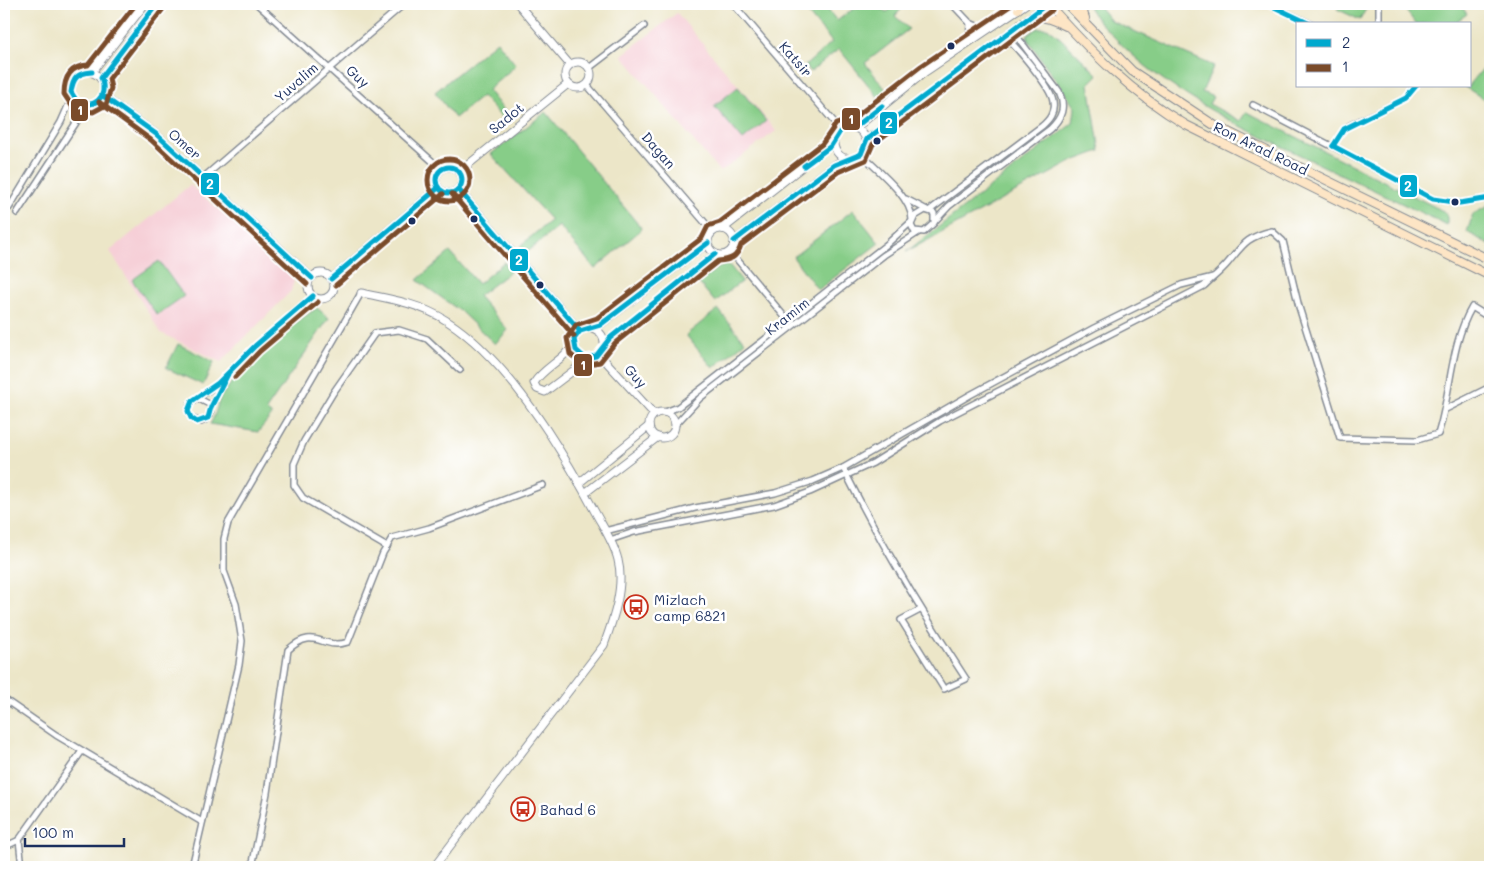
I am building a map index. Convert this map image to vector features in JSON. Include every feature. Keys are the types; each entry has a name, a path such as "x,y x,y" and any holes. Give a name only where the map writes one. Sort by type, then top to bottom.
{"main road":[{"name":"Ron Arad Road","path":"1048,4 1112,72 1160,110 1186,125 1490,276"},
{"name":"Ron Arad Road","path":"1067,4 1132,71 1214,126 1490,260"},
{"path":"1080,4 1089,27"},
{"path":"1021,23 1028,19 1043,16 1070,28"}],"street":[{"path":"92,72 145,4"},
{"path":"101,78 157,4"},
{"name":"Guy","path":"257,4 330,67 441,169"},
{"name":"Yuvalim","path":"204,177 404,4"},
{"path":"518,4 570,65"},
{"name":"Katsir","path":"733,4 841,130"},
{"path":"952,4 970,23 986,30"},
{"path":"716,254 604,345 599,354 590,358 545,392 537,389 534,383 538,376 570,349 580,331 600,325 708,243 713,232 723,229 834,142 841,130 862,123 925,72 1026,4"},
{"path":"708,243 710,249 716,254 723,255 730,251 734,241 834,165 847,158 857,157 862,154 866,142 871,136 893,122 1048,4"},
{"path":"1268,4 1307,22"},
{"path":"1379,4 1379,22"},
{"path":"969,42 970,23"},
{"path":"589,68 644,26"},
{"path":"862,154 902,196 909,207 913,229 920,232 929,229 949,206 1050,129 1062,115 1063,103 1059,92 1012,30"},
{"path":"912,221 919,213 928,210 1042,126 1052,114 1052,96 1004,36"},
{"path":"580,63 589,68 591,77 587,85 577,88 568,84 565,74 570,65 580,63"},
{"path":"92,72 101,78 104,87 103,96 96,103 87,106 78,103 72,97 70,88 73,80 81,73 92,72"},
{"name":"Sadot","path":"459,172 568,84"},
{"name":"Dagan","path":"587,85 713,232"},
{"path":"1333,146 1344,129 1350,124 1406,98 1414,88"},
{"name":"Omer","path":"103,96 156,134 312,278"},
{"path":"9,208 62,122 72,97"},
{"path":"1253,105 1433,199 1460,203 1490,198"},
{"path":"17,213 87,106"},
{"path":"853,127 863,134 866,142"},
{"path":"834,142 839,154 847,158"},
{"path":"452,167 459,172 462,180 458,188 448,193 438,188 435,180 441,169 452,167"},
{"path":"332,279 438,188"},
{"path":"458,188 580,331"},
{"path":"902,196 935,214 935,221"},
{"name":"Kramim","path":"665,412 678,407 886,245 912,221"},
{"path":"723,229 732,235 734,241"},
{"name":"Kramim","path":"675,425 700,398 884,255 920,232"},
{"path":"610,540 634,532 774,505 847,476 940,421 1204,286 1242,243 1257,235 1272,232 1283,241 1299,307 1340,438 1417,440 1438,434 1446,409 1457,347 1467,316 1472,307 1490,318"},
{"path":"730,251 793,326"},
{"path":"322,274 332,279 333,290 328,297 320,299 313,296 309,285 312,278 322,274"},
{"path":"605,531 695,508 775,493 844,468 970,395 1094,328 1181,284 1213,277"},
{"path":"192,867 233,691 242,641 236,604 224,571 224,539 228,523 361,293 409,302 448,321 491,358 515,386 585,493 619,561 618,602 604,645 434,867"},
{"path":"228,374 211,407 210,415 205,421 194,421 188,415 188,408 192,401 199,398 228,374 254,347 313,296"},
{"path":"592,328 602,336 604,345"},
{"path":"387,547 303,498 294,485 294,464 304,441 333,393 375,333 399,330 427,339 460,370"},
{"path":"574,342 578,354 590,358"},
{"name":"Guy","path":"599,354 654,414"},
{"path":"1446,409 1490,387"},
{"path":"199,398 206,401 211,407"},
{"path":"578,483 649,426 654,414 665,412 672,416 675,425 669,436 658,438 585,493"},
{"path":"649,426 652,433 658,438"},
{"path":"844,468 890,558 920,610 966,679 944,689 901,620 920,610"},
{"path":"252,867 267,793 288,650 298,641 313,638 338,645 348,642 392,538 428,528 543,485"},
{"path":"4,699 82,751 202,822"},
{"path":"4,847 19,840 82,751"},
{"path":"19,840 22,867"}],"shaded area":[{"path":"677,13 776,131 720,172 622,55"},
{"path":"190,185 290,270 294,281 291,291 221,362 161,333 110,251"}],"green space":[{"path":"800,4 823,4 837,21 861,6 872,6 887,12 897,4 906,4 895,16 909,29 865,63 887,91 878,97 839,49 810,72 805,66 832,42"},
{"path":"1087,4 1097,4 1111,21 1214,66 1202,92 1213,97 1209,104 1241,121 1247,112 1445,212 1447,225 1275,143 1201,104 1177,89 1133,56 1098,21"},
{"path":"1340,4 1360,4 1367,7 1360,20 1337,9"},
{"path":"1416,4 1460,4 1467,14 1457,22 1414,22 1406,11"},
{"path":"1038,28 1047,28 1054,32 1098,75 1089,84 1100,151 1073,161 906,252 1073,123 1075,108 1028,40 1027,35"},
{"path":"497,41 516,65 488,90 509,117 504,120 482,96 455,118 435,92"},
{"path":"1490,61 1490,103 1467,88 1472,88 1472,81"},
{"path":"738,87 766,121 743,140 714,106"},
{"path":"546,112 642,229 595,269 559,226 526,253 520,246 551,220 491,154"},
{"path":"1490,205 1490,245 1467,232 1473,214"},
{"path":"853,210 879,243 818,290 793,257"},
{"path":"450,252 478,284 504,262 511,271 478,296 508,330 495,344 460,311 417,280"},
{"path":"159,261 184,296 157,315 132,280"},
{"path":"726,265 730,266 742,281 715,302 699,283 717,268"},
{"path":"317,308 329,318 266,410 272,415 258,432 210,424 221,396 244,368 279,336"},
{"path":"718,309 745,342 713,368 686,335"},
{"path":"178,344 214,362 203,385 166,368"}],"transit line":[{"name":"1","path":"136,4 88,65 73,70 67,78 64,94 74,109 93,112 106,105 111,88 109,79 163,9"},
{"name":"2","path":"101,78 157,4"},
{"name":"1","path":"1013,4 921,66 854,118 836,124 822,144 720,222 708,226 702,238 597,318 576,325 567,338 570,354 583,365 600,362 615,343 718,261 732,258 741,245 838,172 866,160 873,144 1052,10"},
{"name":"2","path":"734,241 834,165 861,154 867,139 1047,4"},
{"name":"2","path":"1268,4 1306,22"},
{"name":"2","path":"92,72 79,75 73,83 71,92 78,103 90,104 98,100 103,92 102,80"},
{"name":"2","path":"1333,146 1344,129 1406,98 1414,88"},
{"name":"2","path":"103,96 156,134 312,278"},
{"name":"1","path":"99,102 151,140 307,284"},
{"name":"2","path":"804,166 831,146 841,130 858,125 882,106"},
{"name":"2","path":"1333,146 1433,199 1460,203 1490,198"},
{"name":"1","path":"449,159 464,165 470,180 464,195 449,201 434,195 428,180 434,165 449,159"},
{"name":"2","path":"449,167 458,171 462,180 458,189 449,193 440,189 436,180 440,171 449,167"},
{"name":"2","path":"331,279 438,188"},
{"name":"2","path":"458,189 580,331"},
{"name":"1","path":"336,285 443,194"},
{"name":"1","path":"452,194 574,336"},
{"name":"2","path":"708,243 600,325 580,331 574,339 576,350 585,358 596,356 610,338 715,254"},
{"name":"2","path":"228,374 211,407 208,418 197,422 191,418 188,411 192,401 218,383 255,346 313,296"},
{"name":"1","path":"235,377 260,351 318,302"}],"place":[{"name":"Mizlach camp 6821","path":"636,607"},
{"name":"Bahad 6","path":"523,809"}]}
